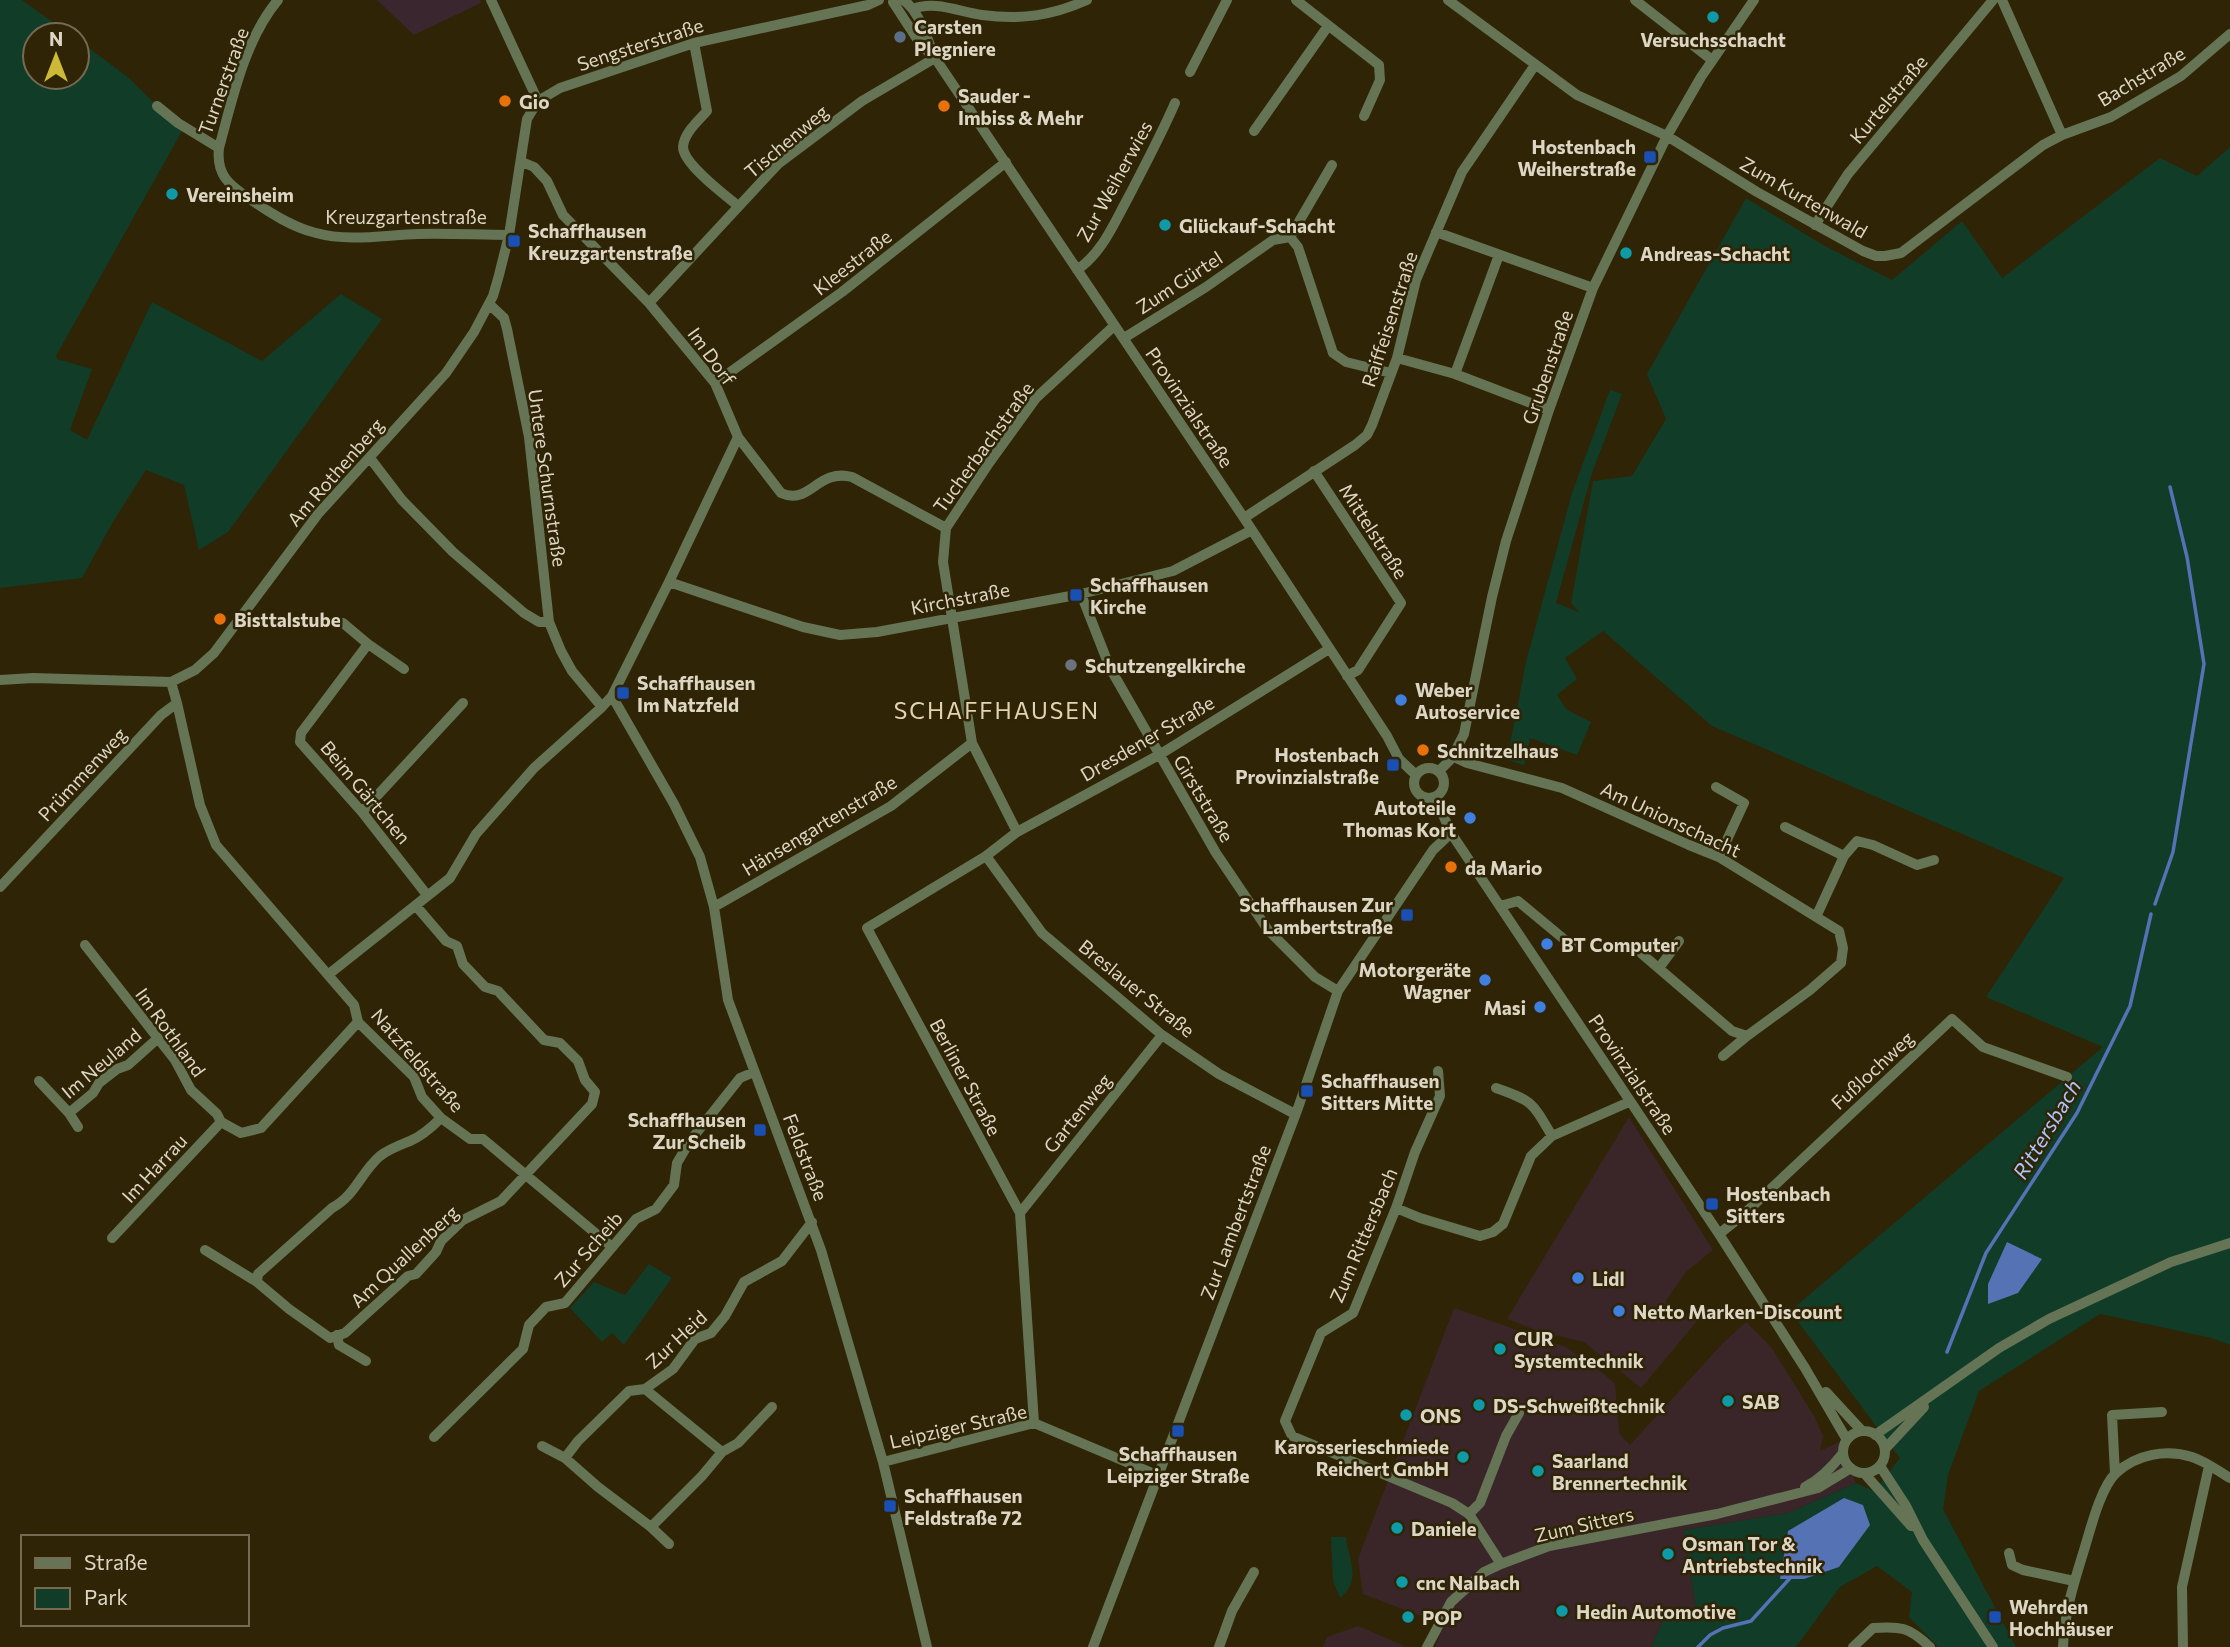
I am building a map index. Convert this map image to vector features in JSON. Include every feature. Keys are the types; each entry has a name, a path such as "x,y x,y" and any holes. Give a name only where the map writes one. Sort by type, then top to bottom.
{"street":[{"name":"Turnerstraße","path":"157,106 178,123 219,148 246,57 268,11 278,0"},
{"path":"491,0 538,101"},
{"path":"880,0 885,3 897,1"},
{"name":"Sengsterstraße","path":"538,101 560,88 694,43 868,5 880,0"},
{"path":"913,9 925,5 983,15 1023,17 1052,14 1087,0"},
{"path":"1190,72 1227,0"},
{"path":"1296,0 1377,62 1381,69 1380,80 1364,116"},
{"name":"Zum Kurtenwald","path":"1448,0 1586,100 1667,136 1815,225 1876,256 1901,253 2043,145 2062,135"},
{"path":"1635,0 1712,60"},
{"name":"Grubenstraße","path":"1439,771 1452,756 1464,734 1506,541 1593,288 1667,136 1712,60 1754,0"},
{"name":"Kurtelstraße","path":"1815,225 1848,174 1993,0"},
{"path":"2002,0 2062,135"},
{"name":"Provinzialstraße","path":"897,1 913,9 935,58 1252,530 1387,736 1399,759 1416,775"},
{"name":"Provinzialstraße","path":"897,1 921,45 935,58"},
{"path":"1254,131 1328,26"},
{"name":"Bachstraße","path":"2062,135 2111,117 2181,76 2230,34"},
{"path":"694,43 707,111 689,132 683,150 690,164 738,206"},
{"name":"Tischenweg","path":"649,303 778,164 862,101 935,58"},
{"name":"Raiffeisenstraße","path":"1314,471 1362,439 1372,425 1397,358 1416,280 1462,172 1535,65"},
{"name":"Am Rothenberg","path":"171,682 195,670 214,653 318,514 446,373 474,332 496,285 509,235 527,119 538,101"},
{"name":"Zur Weiherwies","path":"1077,270 1091,259 1103,243 1157,146 1175,103"},
{"name":"Kreuzgartenstraße","path":"219,148 219,170 232,185 285,221 318,234 354,237 422,234 509,235"},
{"name":"Im Dorf","path":"522,162 534,167 547,181 563,215 649,303 715,383 738,436"},
{"name":"Kleestraße","path":"715,383 790,332 1006,162"},
{"path":"1332,165 1290,237 1298,247 1333,353 1346,362 1391,373"},
{"path":"1436,232 1593,288"},
{"name":"Zum Gürtel","path":"1124,338 1206,287 1273,240 1290,237"},
{"path":"1455,374 1499,255"},
{"name":"Untere Schurnstraße","path":"489,304 504,318 529,437 549,622 572,671 602,708"},
{"name":"Tucherbachstraße","path":"738,436 780,493 789,497 802,495 828,477 840,474 852,477 946,528 1036,398 1114,326"},
{"path":"1397,358 1455,374 1549,410"},
{"path":"329,974 450,877 476,834 534,768 612,696 738,436"},
{"path":"370,458 402,500 453,552 524,613 539,622 549,622"},
{"path":"1244,518 1314,471"},
{"name":"Mittelstraße","path":"1314,471 1401,603 1359,670 1347,676"},
{"path":"946,528 943,562 972,743 1017,832"},
{"name":"Kirchstraße","path":"669,582 803,627 840,635 877,632 1081,594 1173,571 1252,530"},
{"name":"Girststraße","path":"1081,594 1110,668 1216,853 1268,930 1315,977 1338,991"},
{"path":"343,623 404,669"},
{"name":"Beim Gärtchen","path":"368,644 301,733 300,742 362,812 427,895"},
{"name":"Dresdener Straße","path":"1017,832 1158,755 1329,649"},
{"path":"0,680 33,678 171,682 177,704"},
{"name":"Feldstraße","path":"612,696 674,804 700,857 714,908 728,1000 812,1222 883,1462 927,1647"},
{"name":"Prümmenweg","path":"0,887 161,715 177,704"},
{"name":"Natzfeldstraße","path":"177,704 200,805 216,845 355,1005 358,1023 414,1077 422,1097 441,1118 470,1139 483,1139 612,1247"},
{"path":"362,812 463,704"},
{"name":"Hänsengartenstraße","path":"714,908 891,806 972,743"},
{"name":"Am Unionschacht","path":"1452,756 1467,763 1562,788 1719,856 1839,931 1843,948 1841,963 1723,1056"},
{"path":"1425,768 1439,771 1444,785 1439,794 1425,797 1417,792 1413,783 1416,775 1425,768"},
{"path":"1716,787 1744,803 1719,856"},
{"name":"Provinzialstraße","path":"1435,797 1451,833 1719,1234 1805,1368 1847,1440"},
{"path":"1786,827 1844,856"},
{"name":"Berliner Straße","path":"1017,832 986,856 867,928 1020,1213 1034,1423"},
{"name":"Zur Lambertstraße","path":"1093,1647 1295,1114 1338,991 1433,850 1451,833"},
{"path":"1816,917 1844,856 1857,841 1873,845 1917,865 1934,860"},
{"name":"Breslauer Straße","path":"986,856 1042,933 1162,1034 1219,1074 1295,1114"},
{"path":"1500,906 1518,901 1571,945"},
{"name":"Am Quallenberg","path":"337,1335 345,1333 408,1276 416,1274 436,1252 441,1241 463,1220 501,1201 592,1104 595,1092 584,1080 578,1061 560,1043 544,1040 498,992 485,987 463,964 457,946 446,940 416,906"},
{"path":"1659,968 1679,941"},
{"name":"Im Rothland","path":"85,945 174,1060 191,1090 217,1114 221,1122"},
{"path":"1642,954 1732,1031 1747,1036"},
{"name":"Fußlochweg","path":"1719,1234 1744,1214 1952,1019 1983,1047 2067,1077"},
{"path":"221,1122 241,1133 261,1128 358,1023"},
{"name":"Gartenweg","path":"1020,1213 1162,1034"},
{"name":"Im Neuland","path":"69,1113 93,1093 99,1083 117,1069 128,1065 157,1039"},
{"name":"Zum Rittersbach","path":"1438,1071 1440,1096 1415,1152 1396,1208 1353,1313 1321,1333 1285,1421 1292,1436 1452,1503 1469,1514 1501,1564"},
{"name":"Zur Scheib","path":"434,1437 523,1349 530,1325 546,1307 565,1303 636,1219 656,1209 674,1185 677,1163 690,1141 740,1078 754,1072"},
{"name":"Im Neuland","path":"39,1081 69,1113 78,1127"},
{"path":"1496,1088 1526,1098 1552,1136"},
{"path":"1396,1208 1480,1236 1493,1232 1503,1224 1531,1156 1552,1136 1629,1102"},
{"path":"257,1282 258,1274 342,1202 381,1155 413,1140 441,1118"},
{"name":"Im Harrau","path":"112,1238 221,1122"},
{"name":"Zur Heid","path":"565,1458 578,1441 629,1391 645,1389 673,1369 695,1339 711,1333 724,1317 744,1282 782,1261 812,1222"},
{"path":"1923,1540 1864,1473 1847,1464 1843,1453 1847,1440 1856,1433 1880,1434 1999,1348 2049,1319 2171,1262 2230,1243"},
{"path":"205,1250 257,1282 330,1338 337,1335 339,1345 366,1360"},
{"name":"Provinzialstraße","path":"1805,1368 1862,1432"},
{"path":"1885,1449 1943,1388"},
{"name":"Zur Heid","path":"645,1389 722,1452"},
{"path":"651,1527 722,1452 738,1443 772,1407"},
{"path":"2115,1474 2112,1415 2162,1412"},
{"path":"1469,1514 1480,1503 1506,1436 1519,1413"},
{"name":"Leipziger Straße","path":"883,1462 1034,1423 1157,1475"},
{"path":"1864,1473 1880,1466 1885,1455 1885,1449 1875,1434"},
{"path":"542,1446 565,1458 669,1544"},
{"path":"2063,1647 2074,1581 2098,1507 2115,1474 2142,1456 2170,1452 2194,1457 2230,1478"},
{"name":"Zum Sitters","path":"1787,1496 1815,1482 1843,1453"},
{"path":"1880,1466 1906,1506 1923,1540 1993,1647"},
{"path":"2183,1647 2182,1587 2209,1466"},
{"name":"Zum Sitters","path":"1427,1647 1451,1602 1484,1572 1501,1564 1549,1546 1717,1514 1818,1488 1851,1468"},
{"path":"2009,1553 2012,1565 2023,1570 2074,1581"},
{"path":"1219,1647 1233,1611 1254,1572"},
{"path":"1853,1647 1873,1628 1899,1626 1919,1636 1930,1647"}],"shaded area":[{"path":"377,0 480,0 481,3 414,35"},
{"path":"1629,1117 1713,1250 1686,1272 1665,1302 1697,1321 1641,1388 1584,1342 1541,1332 1507,1319"},
{"path":"1454,1308 1566,1347 1604,1374 1615,1384 1619,1433 1630,1445 1722,1344 1746,1322 1772,1348 1814,1416 1823,1436 1820,1451 1839,1442 1856,1483 1788,1513 1684,1530 1696,1609 1667,1611 1651,1647 1435,1647 1444,1625 1363,1594 1358,1559"},
{"path":"1358,1626 1407,1647 1323,1647 1327,1637"}],"green space":[{"path":"0,0 22,0 51,21 21,21 21,91 91,91 91,50 129,78 182,131 56,356 57,359 92,369 70,430 87,440 152,302 262,361 341,294 382,319 228,532 199,550 184,485 146,470 82,578 0,588"},
{"path":"2230,147 2230,1345 2212,1338 2100,1314 1979,1391 1948,1475 1943,1509 2016,1647 1938,1647 1909,1617 1912,1592 1877,1566 1840,1587 1796,1647 1651,1647 1667,1611 1696,1609 1684,1530 1788,1513 1856,1483 1874,1491 1900,1458 1790,1311 2103,1047 1986,997 2064,878 1712,726 1603,631 1565,658 1577,679 1557,695 1567,710 1591,722 1577,755 1530,738 1524,765 1507,760 1526,662 1572,493 1610,390 1622,394 1592,473 1556,603 1579,612 1571,603 1593,481 1632,476 1666,419 1647,374 1746,198 1823,245 1892,280 1962,221 2002,278 2160,158 2197,176"},
{"path":"649,1264 672,1278 624,1345 612,1333 602,1342 570,1308 594,1282 625,1295"},
{"path":"1331,1537 1346,1537 1352,1577 1347,1591 1340,1598 1333,1581"}],"water":[{"path":"2007,1242 2042,1259 2018,1293 1988,1304 1988,1284"},
{"path":"1844,1498 1863,1505 1870,1525 1839,1567 1804,1579 1780,1579 1788,1531"}],"waterway":[{"name":"Rittersbach","path":"2155,904 2173,852 2204,664 2187,557 2170,487"},
{"name":"Rittersbach","path":"1947,1352 1986,1253 2077,1113 2130,1006 2151,914"},
{"name":"Rittersbach","path":"1698,1647 1710,1635 1723,1628 1751,1621 1791,1577"}],"place":[{"name":"Versuchsschacht","path":"1713,17"},
{"name":"Carsten Plegniere","path":"900,37"},
{"name":"Gio","path":"505,101"},
{"name":"Sauder - Imbiss & Mehr","path":"944,106"},
{"name":"Hostenbach Weiherstraße","path":"1650,157"},
{"name":"Vereinsheim","path":"172,194"},
{"name":"Glückauf-Schacht","path":"1165,225"},
{"name":"Schaffhausen Kreuzgartenstraße","path":"514,241"},
{"name":"Andreas-Schacht","path":"1626,253"},
{"name":"Schaffhausen Kirche","path":"1076,595"},
{"name":"Bisttalstube","path":"220,619"},
{"name":"Schutzengelkirche","path":"1071,665"},
{"name":"Schaffhausen Im Natzfeld","path":"623,693"},
{"name":"Weber Autoservice","path":"1401,700"},
{"name":"Schnitzelhaus","path":"1423,750"},
{"name":"Hostenbach Provinzialstraße","path":"1393,765"},
{"name":"Autoteile Thomas Kort","path":"1470,818"},
{"name":"da Mario","path":"1451,867"},
{"name":"Schaffhausen Zur Lambertstraße","path":"1407,915"},
{"name":"BT Computer","path":"1547,944"},
{"name":"Motorgeräte Wagner","path":"1485,980"},
{"name":"Masi","path":"1540,1007"},
{"name":"Schaffhausen Sitters Mitte","path":"1307,1091"},
{"name":"Schaffhausen Zur Scheib","path":"760,1130"},
{"name":"Hostenbach Sitters","path":"1712,1204"},
{"name":"Lidl","path":"1578,1278"},
{"name":"Netto Marken-Discount","path":"1619,1311"},
{"name":"CUR Systemtechnik","path":"1500,1349"},
{"name":"SAB","path":"1728,1401"},
{"name":"DS-Schweißtechnik","path":"1479,1405"},
{"name":"ONS","path":"1406,1415"},
{"name":"Schaffhausen Leipziger Straße","path":"1178,1431"},
{"name":"Karosserieschmiede Reichert GmbH","path":"1463,1457"},
{"name":"Saarland Brennertechnik","path":"1538,1471"},
{"name":"Schaffhausen Feldstraße 72","path":"890,1506"},
{"name":"Daniele","path":"1397,1528"},
{"name":"Osman Tor & Antriebstechnik","path":"1668,1554"},
{"name":"cnc Nalbach","path":"1402,1582"},
{"name":"Hedin Automotive","path":"1562,1611"},
{"name":"POP","path":"1408,1617"},
{"name":"Wehrden Hochhäuser","path":"1995,1617"}],"district":[{"name":"SCHAFFHAUSEN","path":"997,710"}]}
